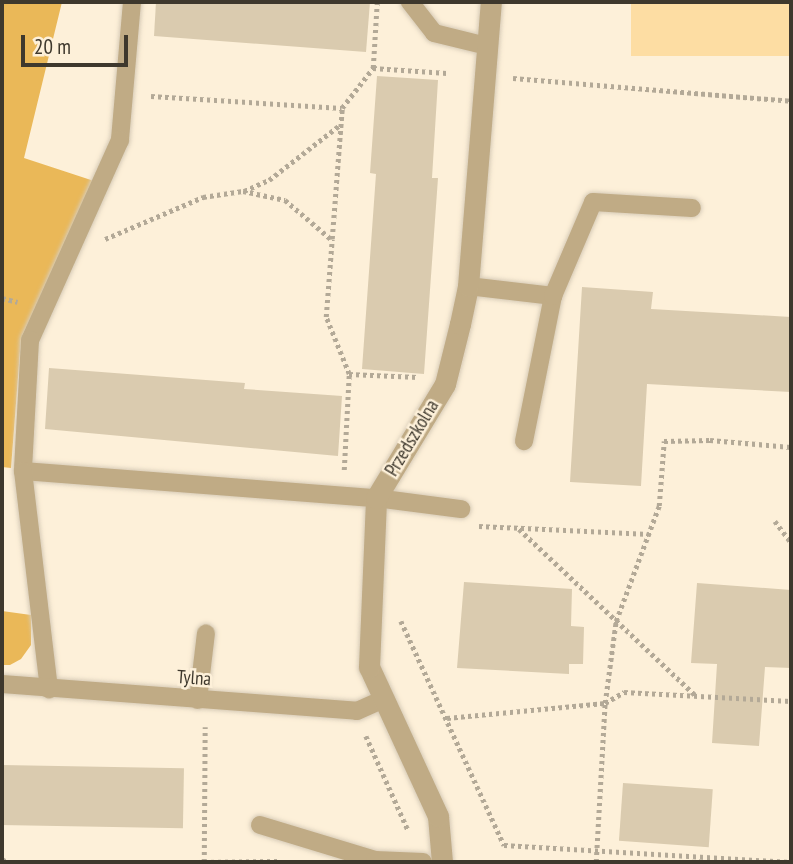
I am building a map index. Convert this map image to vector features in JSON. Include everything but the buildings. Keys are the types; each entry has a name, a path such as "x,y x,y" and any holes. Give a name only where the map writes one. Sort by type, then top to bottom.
{"street":[{"name":"Przedszkolna","path":"442,862 438,816 369,667 376,498 445,384 468,286 491,2"}],"lane":[{"path":"49,689 23,471 30,340 121,141 132,2"},
{"path":"410,2 434,33 487,46"},
{"path":"524,440 553,296 593,202 692,208"},
{"path":"468,286 553,296"},
{"path":"23,471 342,495 461,509"},
{"path":"201,708 206,633"},
{"name":"Tylna","path":"2,684 201,708 357,711 382,700"},
{"path":"260,825 375,860 423,862"}],"path":[{"path":"342,495 349,374 326,317 342,108 373,68 377,2"},
{"path":"373,68 447,72"},
{"path":"546,77 791,101"},
{"path":"125,94 342,108"},
{"path":"69,255 203,197 243,191 269,180 341,124"},
{"path":"243,191 285,200 332,239"},
{"path":"349,374 429,377"},
{"path":"596,862 594,848 605,703 616,621 659,506 664,442 710,440 791,447"},
{"path":"461,509 462,525 649,534"},
{"path":"775,521 791,542"},
{"path":"519,529 696,695"},
{"path":"398,615 504,845 594,848 791,862"},
{"path":"447,718 605,703 624,692 791,701"},
{"path":"201,708 204,862"},
{"path":"360,731 410,833 410,862"},
{"path":"197,862 281,861 288,832"},
{"path":"2,859 7,862"}],"shaded area":[{"path":"2,2 62,2 24,158 94,181 21,338 11,468 2,467"},
{"path":"631,2 791,2 791,56 631,56"},
{"path":"2,611 31,615 31,645 21,659 10,665 2,665"}]}
